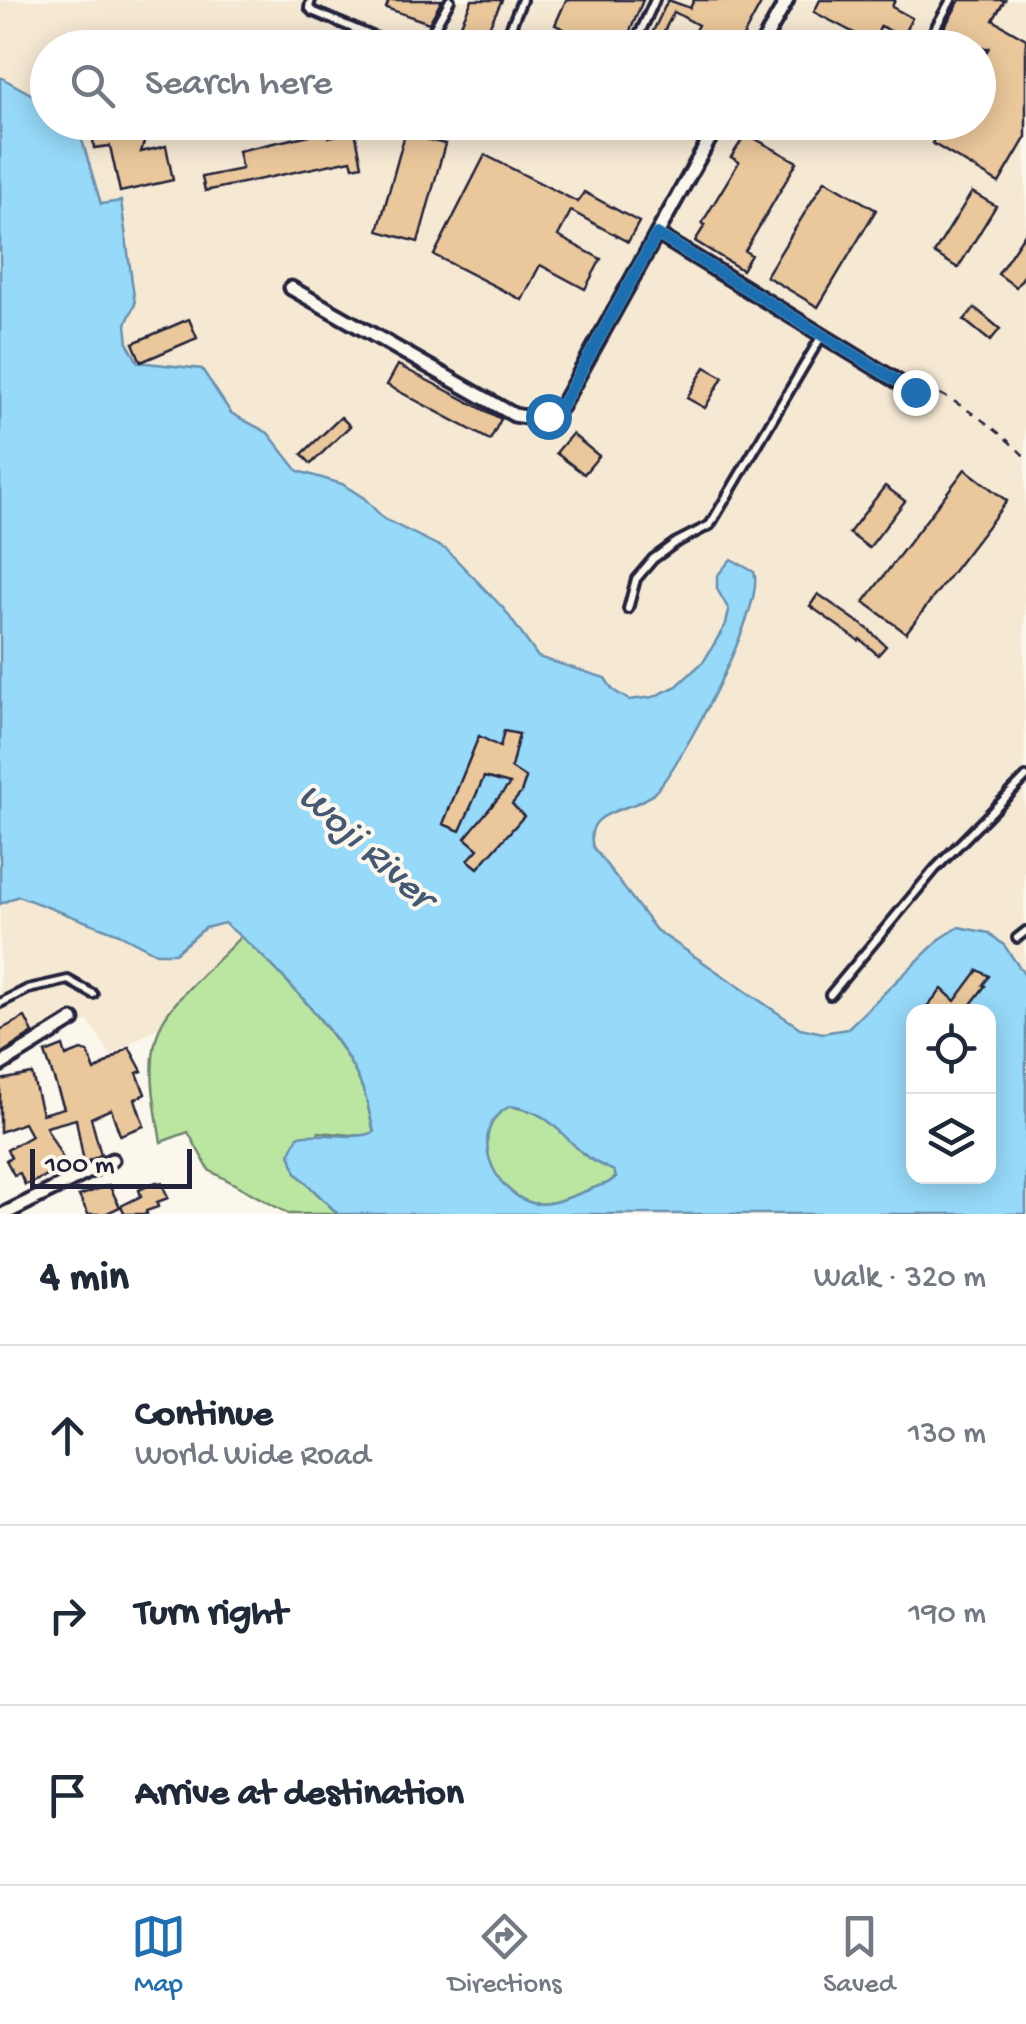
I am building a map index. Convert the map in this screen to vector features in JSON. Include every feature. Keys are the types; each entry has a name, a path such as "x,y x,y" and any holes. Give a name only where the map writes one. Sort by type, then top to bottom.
{"street":[{"path":"770,30 786,0"},
{"path":"292,288 514,415 534,420 548,416 561,407 709,140"},
{"path":"657,234 915,392"},
{"path":"0,1065 73,1020"},
{"path":"4,1214 112,1160"}],"lane":[{"path":"311,0 312,11 358,30"},
{"path":"433,30 450,0"},
{"path":"510,30 522,0"},
{"path":"642,30 655,0"},
{"path":"934,30 951,0"},
{"path":"628,609 636,579 653,559 710,525 821,337"},
{"path":"830,995 935,870 1026,777"},
{"path":"1016,938 1026,931"},
{"path":"0,1003 28,989 68,980 93,994"}],"path":[{"path":"915,392 923,388 942,396 1026,458"}],"shaded area":[{"path":"0,0 1026,0 1024,975 1004,945 989,933 973,928 940,939 847,1029 823,1033 800,1028 656,930 593,847 590,835 594,822 606,813 638,803 666,779 747,622 717,588 729,610 726,624 704,661 677,686 653,697 629,700 594,673 576,671 538,657 504,609 447,550 384,519 364,498 342,484 298,471 268,433 231,413 202,369 138,363 128,344 126,324 135,304 120,201 101,204 82,140 996,140 996,30 30,30 30,93 0,77"},
{"path":"18,896 119,934 156,953 175,953 205,928 224,923 241,936 172,1007 159,1027 111,1055 88,1021 0,1073 0,904"}],"green space":[{"path":"241,936 326,1027 364,1092 374,1132 363,1136 319,1132 296,1173 338,1214 289,1214 209,1170 188,1132 161,1142 152,1068 161,1025 186,991"},
{"path":"510,1106 538,1113 566,1134 583,1154 614,1171 616,1177 550,1203 532,1203 518,1197 496,1174 487,1144 496,1116"}],"water":[{"name":"Woji River","path":"0,77 30,93 30,140 82,140 101,204 121,201 135,304 126,324 128,344 138,362 202,369 231,413 268,433 298,471 342,484 364,498 384,519 447,550 504,609 538,657 605,678 613,690 629,700 653,697 677,686 704,661 726,624 729,610 717,589 717,576 731,559 754,572 755,590 748,617 719,685 682,752 654,793 595,824 593,847 656,930 800,1028 823,1033 847,1029 940,939 959,927 989,933 1004,945 1026,977 1026,1214 338,1214 296,1173 290,1153 298,1136 358,1136 374,1132 362,1087 321,1020 262,956 224,923 205,928 175,953 156,953 119,934 18,896 0,904","holes":["510,1106 535,1113 588,1157 614,1171 616,1177 550,1203 532,1203 518,1197 496,1174 487,1144 489,1129"]}],"building":[{"path":"389,0 442,0 429,23 386,8"},
{"path":"472,0 502,0 488,30 458,30"},
{"path":"566,0 643,0 630,30 566,30 555,25"},
{"path":"668,0 690,8 694,0 763,0 747,30 695,30 698,25 674,12 664,30 654,30"},
{"path":"820,0 895,0 892,7 912,18 906,30 881,26 879,30 848,30 814,12"},
{"path":"960,0 1005,0 993,20 1026,39 1026,137 999,183 932,143 996,140 996,30 943,30"},
{"path":"93,140 145,140 141,152 166,146 173,180 120,192 110,146 94,148"},
{"path":"287,140 357,140 362,165 353,167 351,160 205,191 202,177 242,169 238,151"},
{"path":"403,140 445,144 418,242 378,231"},
{"path":"742,140 757,140 797,162 745,251 751,255 742,270 695,241 739,162 731,157"},
{"path":"485,155 578,202 584,192 639,222 628,242 571,211 558,236 601,259 585,289 540,265 522,300 434,255"},
{"path":"825,180 876,210 818,307 766,276"},
{"path":"972,192 996,206 958,268 934,253"},
{"path":"1026,232 1026,273 1016,287 998,274"},
{"path":"975,308 1000,329 990,341 964,320"},
{"path":"189,319 197,338 141,362 133,343"},
{"path":"398,365 501,419 490,440 387,385"},
{"path":"705,367 723,377 705,408 687,398"},
{"path":"341,417 350,426 311,464 302,454"},
{"path":"572,434 599,456 584,474 556,453"},
{"path":"965,469 1007,501 906,633 864,602"},
{"path":"885,486 905,501 869,548 849,533"},
{"path":"818,594 886,646 878,655 810,606"},
{"path":"504,731 519,734 511,768 526,778 512,804 524,816 478,868 468,860 478,849 465,838 510,784 484,777 460,831 443,824 479,736 500,747"},
{"path":"978,970 989,976 971,1004 929,1004 942,989 955,1001"},
{"path":"25,1017 33,1033 0,1054 0,1030"},
{"path":"63,1046 66,1056 81,1050 88,1052 95,1071 129,1047 142,1071 137,1073 145,1094 135,1099 144,1126 120,1135 111,1109 91,1118 101,1155 84,1163 76,1119 46,1127 68,1168 25,1185 20,1173 14,1175 6,1160 11,1157 7,1150 31,1136 24,1123 0,1132 0,1080 32,1074 42,1114 64,1108 45,1053"},
{"path":"162,1183 168,1198 157,1202 158,1207 146,1211 147,1214 125,1214 121,1206 141,1196 139,1190"},
{"path":"109,1185 120,1207 105,1214 88,1214 79,1196"}],"route":[{"path":"548,416 561,407 657,234 915,392"}]}
